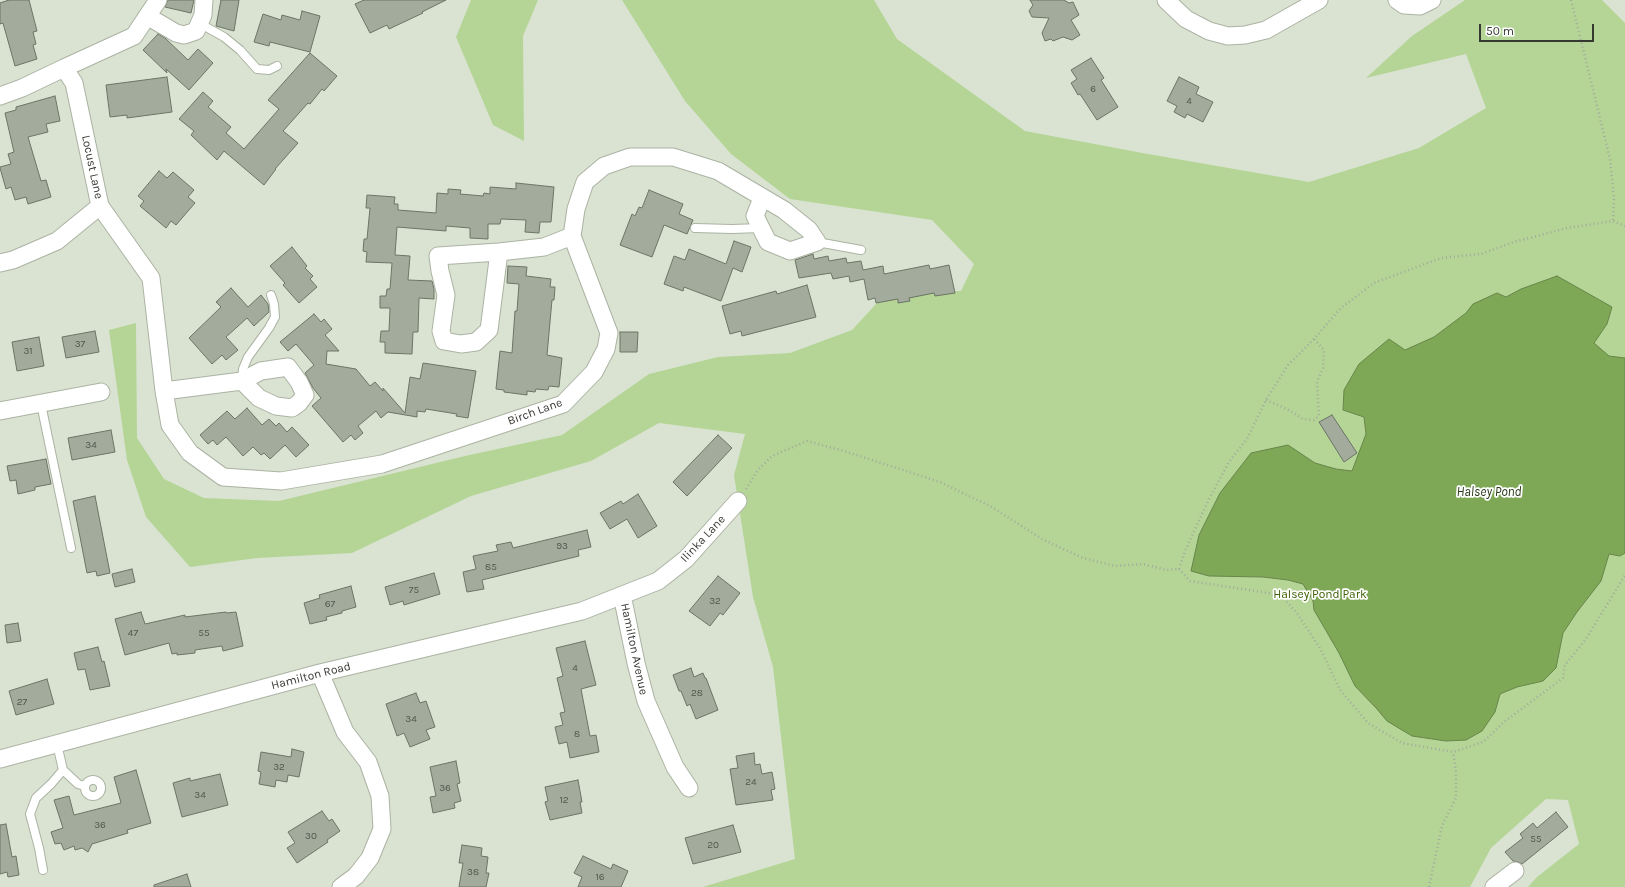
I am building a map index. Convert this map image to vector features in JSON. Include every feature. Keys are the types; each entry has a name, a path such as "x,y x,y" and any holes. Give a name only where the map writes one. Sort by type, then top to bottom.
{"street":[{"path":"0,96 22,88 134,36 158,0"},
{"path":"147,16 184,36 196,31 203,15 204,0"},
{"path":"1166,0 1186,19 1209,31 1228,36 1245,35 1266,30 1319,0"},
{"path":"1397,0 1404,5 1420,6 1432,0"},
{"name":"Locust Lane","path":"64,68 74,83 100,206 151,278 164,391 170,425"},
{"name":"Birch Lane","path":"170,425 190,453 223,477 281,481 382,464 563,404 594,372 606,349 609,333 572,236 576,209 585,182 604,166 630,157 673,157 718,171 784,210 809,230 816,242"},
{"path":"762,198 755,216 768,242 790,251 816,242"},
{"path":"0,263 13,260 57,241 100,206"},
{"path":"499,252 489,330 476,342 461,344 444,341 441,330 446,295 438,256 544,247 572,236"},
{"path":"164,391 242,381"},
{"path":"0,411 101,392"},
{"name":"Ilinka Lane","path":"622,595 658,581 686,559 738,501"},
{"name":"Hamilton Road","path":"0,759 320,673 582,610 622,595"},
{"name":"Hamilton Avenue","path":"622,595 636,663 646,701 675,767 689,788"},
{"path":"320,673 345,732 368,762 380,796 382,830 370,858 356,876 341,887"},
{"path":"1494,887 1515,871"}],"lane":[{"path":"199,24 224,37 240,50 257,69 269,70 277,66"},
{"path":"695,228 761,228"},
{"path":"816,242 861,250"},
{"path":"242,381 243,369 248,358 275,317 274,304 271,295"},
{"path":"41,404 71,548"},
{"path":"57,744 63,770 78,784 85,786"},
{"path":"43,870 30,814 36,798 52,784 63,770"}],"path":[{"path":"1571,0 1610,159 1614,199 1612,221"},
{"path":"1179,569 1185,551 1209,499 1230,462 1246,439 1266,400 1288,365 1314,339 1341,308 1374,283 1441,258 1481,254 1514,242 1567,228 1612,221 1625,226"},
{"path":"1266,400 1288,409 1303,419 1314,420 1319,416 1317,382 1323,368 1324,350 1314,339"},
{"path":"738,501 758,470 772,456 807,441 844,451 940,482 990,506 1042,539 1083,558 1115,566 1144,564 1166,570 1179,569"},
{"path":"1179,569 1190,581 1268,593 1284,599 1297,613 1320,650 1340,690 1368,723 1402,742 1452,752 1483,742 1504,722 1563,678 1565,665 1586,639 1625,575"},
{"path":"1429,887 1442,826 1456,798 1456,772 1452,752"}],"green space":[{"path":"471,0 538,0 523,36 524,141 493,125 456,37"},
{"name":"Halsey Pond Park","path":"622,0 874,0 897,39 1025,131 1309,182 1419,148 1486,108 1466,54 1366,78 1412,36 1465,0 1602,0 1625,23 1625,887 1528,887 1537,877 1579,844 1568,800 1546,799 1491,848 1470,887 703,887 795,859 773,667 753,597 734,475 745,434 659,423 591,461 471,496 352,553 257,558 190,567 146,517 127,460 109,330 136,323 137,438 164,479 204,498 279,501 465,456 562,435 649,374 718,357 790,353 852,330 887,292 961,291 974,264 932,220 790,199 731,154 685,101"}],"water":[{"name":"Halsey Pond","path":"1557,276 1612,307 1607,324 1594,343 1609,356 1625,358 1625,553 1620,556 1609,554 1601,581 1563,633 1556,668 1543,681 1517,687 1500,694 1495,712 1482,731 1466,740 1446,741 1412,736 1387,721 1355,686 1339,653 1314,610 1313,601 1303,584 1288,580 1263,577 1209,576 1191,571 1199,535 1220,493 1251,453 1288,445 1315,463 1336,469 1352,471 1366,434 1364,417 1343,410 1344,390 1359,364 1389,339 1405,350 1434,337 1466,313 1473,304 1497,293 1506,297 1521,289"}],"building":[{"path":"9,0 29,0 37,31 33,32 36,44 33,45 37,59 15,66 3,23 0,24 0,3"},
{"path":"168,0 194,0 191,13 165,7"},
{"path":"221,0 239,0 234,31 216,26"},
{"path":"364,0 446,0 389,29 387,25 370,33 355,4"},
{"path":"1030,0 1064,0 1069,3 1073,2 1079,15 1071,20 1080,35 1072,40 1063,37 1053,41 1051,39 1045,41 1042,33 1049,18 1032,17 1029,11 1033,5"},
{"path":"302,11 320,16 310,52 270,42 269,46 254,42 263,14 281,20 282,15 300,20"},
{"path":"158,34 165,38 188,60 198,49 213,63 189,90 166,69 167,73 143,50"},
{"path":"310,53 337,76 324,91 322,89 310,104 308,103 283,131 298,143 275,169 264,185 224,151 217,160 191,135 194,131 179,119 203,92 213,101 208,107 231,127 226,133 244,149 279,109 268,100"},
{"path":"1091,58 1104,78 1101,80 1118,107 1097,120 1071,83 1077,79 1071,70"},
{"path":"167,77 172,112 127,118 127,115 110,117 106,85"},
{"path":"1179,77 1199,87 1196,94 1213,102 1203,122 1187,114 1185,118 1174,112 1177,106 1167,101"},
{"path":"55,96 60,121 46,124 48,132 28,137 41,181 46,180 51,197 28,204 26,197 15,200 11,187 6,189 0,168 11,164 8,154 14,152 5,113 16,110 16,107"},
{"path":"159,171 167,178 173,172 194,190 188,197 195,203 176,225 171,221 166,228 140,206 144,201 138,196"},
{"path":"516,183 554,187 551,222 540,222 539,233 525,232 526,220 501,219 500,224 488,224 488,239 470,238 470,228 446,226 446,231 397,227 395,255 410,256 408,280 432,281 434,299 419,298 418,332 413,332 412,354 385,353 385,342 380,342 381,331 389,331 390,308 380,308 380,296 386,296 387,289 390,289 392,263 366,262 367,252 363,251 364,239 367,239 370,208 366,208 367,195 395,197 394,204 398,204 398,210 436,213 437,193 448,194 448,189 461,190 460,194 483,196 484,193 490,194 490,187 516,189"},
{"path":"649,190 683,204 679,214 693,220 687,234 664,225 652,257 620,245 632,214 635,216 639,207 642,208"},
{"path":"734,241 751,247 742,272 733,268 721,301 684,287 683,291 664,284 674,256 685,260 689,249 726,264"},
{"path":"292,247 307,266 305,268 313,276 310,279 317,287 299,303 283,285 285,283 270,266"},
{"path":"813,254 814,259 828,256 829,261 846,258 847,263 861,261 863,270 883,266 884,274 929,265 930,269 949,265 955,293 935,296 934,293 909,298 910,301 898,303 898,299 876,303 875,298 868,300 864,279 850,282 849,276 833,279 831,273 799,278 795,260"},
{"path":"508,266 527,267 526,276 551,279 550,287 555,287 554,300 552,300 547,355 562,358 559,387 549,386 548,390 536,389 535,392 527,391 527,395 504,392 504,390 496,389 500,351 512,353 515,311 517,311 519,284 507,283"},
{"path":"807,285 816,317 742,336 741,331 730,334 722,306 776,291 777,294"},
{"path":"231,288 248,307 261,295 268,304 269,312 254,326 247,318 226,337 238,350 226,360 222,355 212,364 189,338 221,307 216,302"},
{"path":"314,314 321,322 324,319 332,329 325,335 339,351 327,351 326,364 356,369 370,386 375,382 383,391 383,388 405,413 410,377 420,379 423,363 476,371 468,418 456,416 457,414 426,409 425,412 417,411 417,417 388,412 381,418 376,411 358,426 363,433 355,440 351,435 343,442 312,406 321,398 313,388 305,373 314,365 296,344 288,351 280,342"},
{"path":"95,331 99,352 66,358 62,337"},
{"path":"620,332 638,332 637,352 620,352"},
{"path":"39,337 44,366 17,371 12,342"},
{"path":"247,408 262,425 269,419 276,426 279,423 287,432 292,427 309,445 296,457 285,445 270,459 264,453 261,455 253,447 243,456 226,437 217,445 213,440 208,444 200,435 227,411 235,419"},
{"path":"1332,415 1357,453 1344,462 1319,422"},
{"path":"111,430 115,452 72,460 68,438"},
{"path":"718,435 732,448 687,496 673,482"},
{"path":"46,459 51,484 35,487 35,490 18,494 16,480 10,481 7,466"},
{"path":"638,494 657,526 638,538 627,519 610,529 600,513 621,501 623,504"},
{"path":"95,496 110,573 97,576 96,571 87,573 73,501"},
{"path":"587,530 591,547 578,550 579,556 482,580 484,589 467,592 463,572 476,569 473,556 498,551 496,545 511,542 513,548"},
{"path":"132,569 135,582 115,587 112,574"},
{"path":"434,573 440,594 404,605 403,601 390,605 385,587"},
{"path":"718,576 740,593 723,615 720,613 710,626 689,611"},
{"path":"351,586 356,607 342,611 342,613 326,617 327,620 310,624 304,603 320,598 319,595"},
{"path":"141,612 145,624 185,615 185,617 236,612 243,646 223,651 222,646 195,650 195,653 177,655 177,653 172,654 169,643 125,655 115,619"},
{"path":"18,623 21,641 7,643 5,625"},
{"path":"585,641 596,685 581,689 590,736 596,735 599,752 570,758 567,742 559,744 555,727 563,725 560,713 565,712 557,678 563,676 556,648"},
{"path":"98,647 102,662 104,661 110,686 90,690 85,669 78,670 74,653"},
{"path":"691,668 694,677 703,673 718,710 696,719 690,704 687,706 681,691 679,691 673,675"},
{"path":"47,679 54,704 16,715 9,691"},
{"path":"416,693 420,703 426,701 435,727 426,730 430,739 410,747 404,733 397,736 386,704"},
{"path":"292,749 304,752 299,777 288,775 287,782 276,780 275,787 259,784 261,772 258,771 261,752 291,757"},
{"path":"754,753 755,765 760,764 762,774 772,772 775,789 771,790 773,800 736,805 730,769 738,768 736,756"},
{"path":"456,761 460,783 457,784 461,801 454,803 455,808 433,813 430,797 436,796 430,767"},
{"path":"136,770 151,823 127,830 128,833 92,844 88,852 82,848 75,850 74,846 64,850 61,843 55,844 51,832 63,828 54,800 69,796 74,815 121,803 114,777"},
{"path":"220,774 228,805 182,817 173,783 190,778 190,781"},
{"path":"578,780 582,802 580,802 582,813 550,820 545,802 548,801 545,787"},
{"path":"322,811 329,821 332,819 340,831 327,840 328,842 297,863 287,848 295,843 288,832"},
{"path":"1556,812 1568,827 1522,864 1513,861 1505,852 1523,838 1520,834 1533,823 1537,828"},
{"path":"6,824 12,857 16,856 19,875 8,877 7,872 0,874 0,825"},
{"path":"733,825 741,852 693,864 685,838"},
{"path":"462,845 482,848 481,856 488,857 486,873 489,873 486,887 459,887 463,863 459,863"},
{"path":"583,856 611,869 613,864 628,871 621,887 578,887 582,877 574,873"},
{"path":"187,874 191,887 154,887 154,885"}]}
